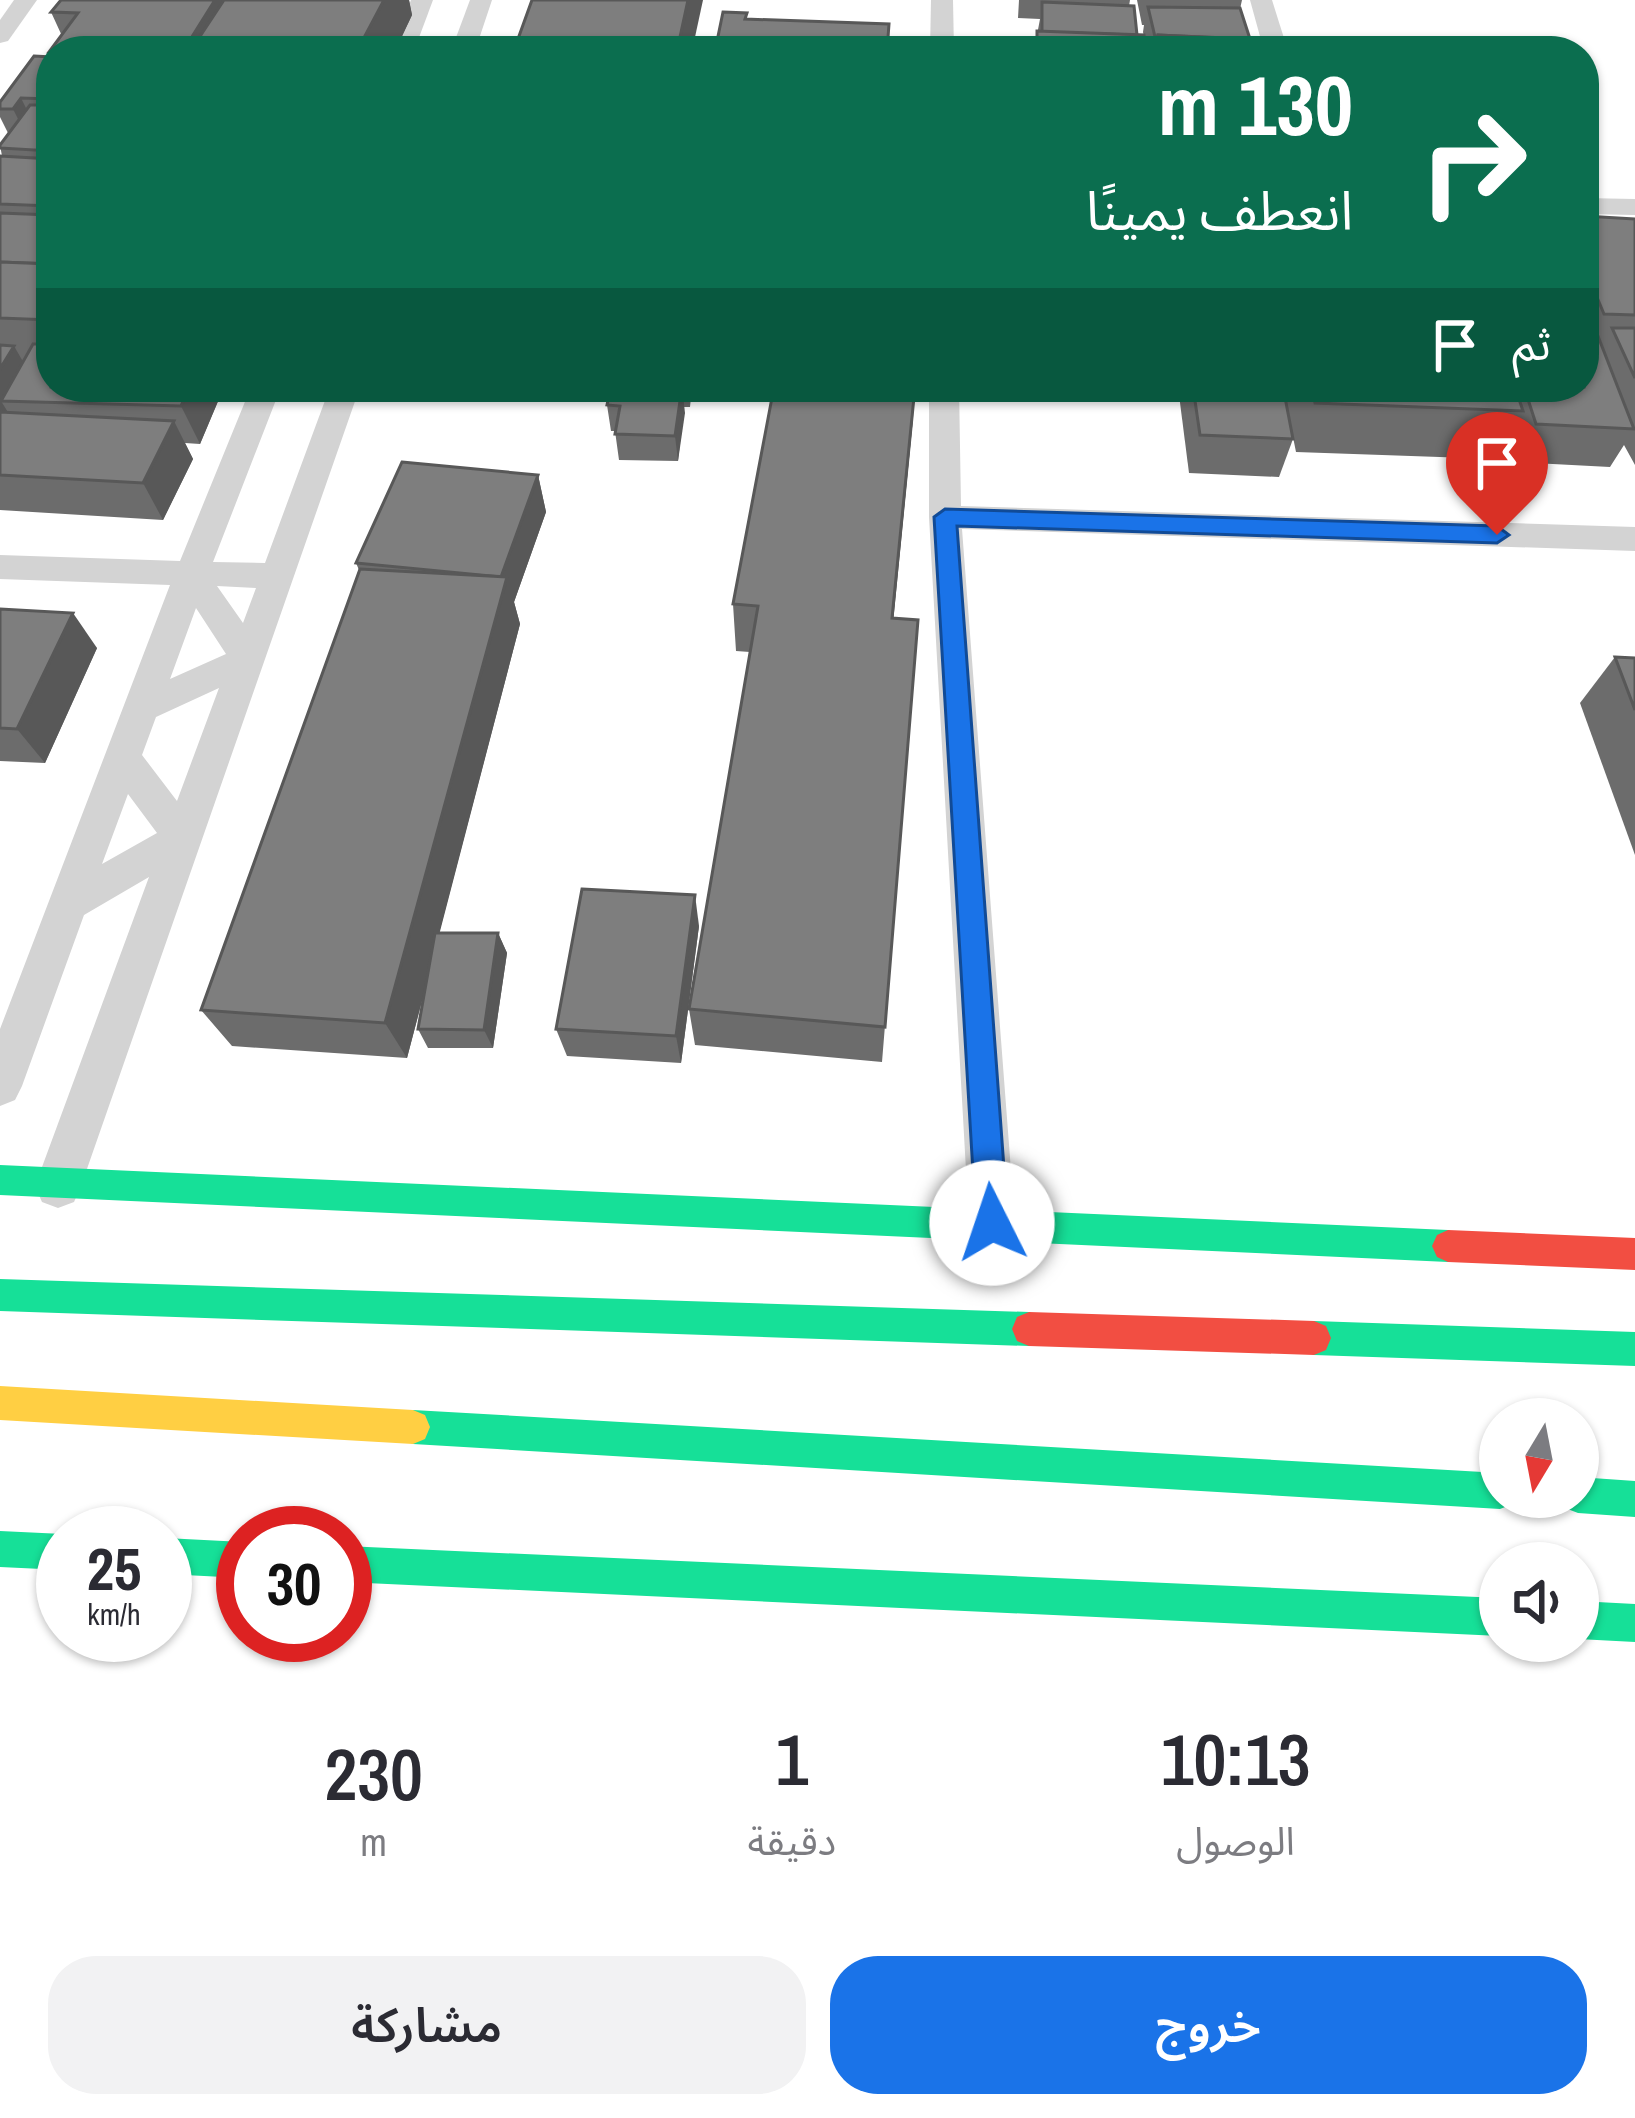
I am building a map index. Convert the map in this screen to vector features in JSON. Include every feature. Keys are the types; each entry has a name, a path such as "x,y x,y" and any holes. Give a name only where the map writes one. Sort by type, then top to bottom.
{"street":[{"path":"0,36 26,0"},
{"path":"408,36 422,0"},
{"path":"468,36 481,0"},
{"path":"942,0 942,36"},
{"path":"1261,0 1272,36"},
{"path":"1599,207 1635,208"},
{"path":"0,1086 260,402"},
{"path":"58,1186 339,402"},
{"path":"944,402 945,517 992,1223"},
{"path":"945,517 1635,539"},
{"path":"0,568 278,576"},
{"path":"191,574 248,659"},
{"path":"141,708 248,659"},
{"path":"122,757 183,838"},
{"path":"68,904 183,838"},
{"path":"0,1180 1635,1254"},
{"path":"0,1295 1635,1349"},
{"path":"0,1403 1479,1490"},
{"path":"1599,1496 1635,1498"},
{"path":"0,1549 36,1551"},
{"path":"372,1565 1479,1615"},
{"path":"1599,1621 1635,1623"}],"building":[{"path":"61,0 215,0 192,36 61,36 78,13 51,12"},
{"path":"224,0 384,0 365,36 200,36"},
{"path":"532,0 688,0 680,36 519,36"},
{"path":"1042,2 1134,6 1137,35 1042,32"},
{"path":"1148,7 1240,8 1249,36 1158,35"},
{"path":"723,12 747,13 745,19 889,24 888,36 718,36"},
{"path":"1037,31 1144,36 1037,36"},
{"path":"36,56 36,98 21,98 13,109 0,109 0,102"},
{"path":"30,105 36,105 36,150 0,145"},
{"path":"0,156 36,158 36,205 0,204"},
{"path":"0,213 36,214 36,263 0,262"},
{"path":"1599,217 1635,219 1635,315 1604,314 1599,302"},
{"path":"0,262 36,263 36,319 0,318"},
{"path":"1612,328 1635,328 1635,378"},
{"path":"1599,339 1634,429 1536,424 1529,402 1599,402"},
{"path":"33,344 36,344 36,402 1,401"},
{"path":"0,345 14,346 0,369"},
{"path":"37,402 183,402 181,406"},
{"path":"680,402 675,436 615,434 620,406 607,405"},
{"path":"771,402 914,402 892,618 918,620 885,1027 689,1009 758,606 733,604"},
{"path":"1195,402 1286,402 1293,439 1200,435"},
{"path":"1520,402 1523,411 1315,403"},
{"path":"0,412 174,421 143,483 0,475"},
{"path":"402,462 538,475 501,577 356,563"},
{"path":"360,569 507,577 385,1023 201,1010"},
{"path":"0,609 73,613 17,729 0,728"},
{"path":"1615,657 1635,658 1635,710"},
{"path":"582,889 695,895 676,1036 556,1029"},
{"path":"435,933 498,933 484,1030 418,1029"}],"traffic: fast":[{"path":"0,1180 1448,1246"},
{"path":"0,1295 1029,1329"},
{"path":"1314,1338 1635,1349"},
{"path":"413,1427 1479,1490"},
{"path":"1599,1496 1635,1499"},
{"path":"0,1549 36,1551"},
{"path":"192,1557 216,1559"},
{"path":"372,1565 1479,1616"},
{"path":"1599,1621 1635,1623"}],"traffic: slow":[{"path":"0,1403 413,1427"}],"traffic: jam":[{"path":"1448,1246 1635,1254"},
{"path":"1029,1329 1314,1338"}],"route":[{"path":"992,1223 945,517 1497,535"}]}
